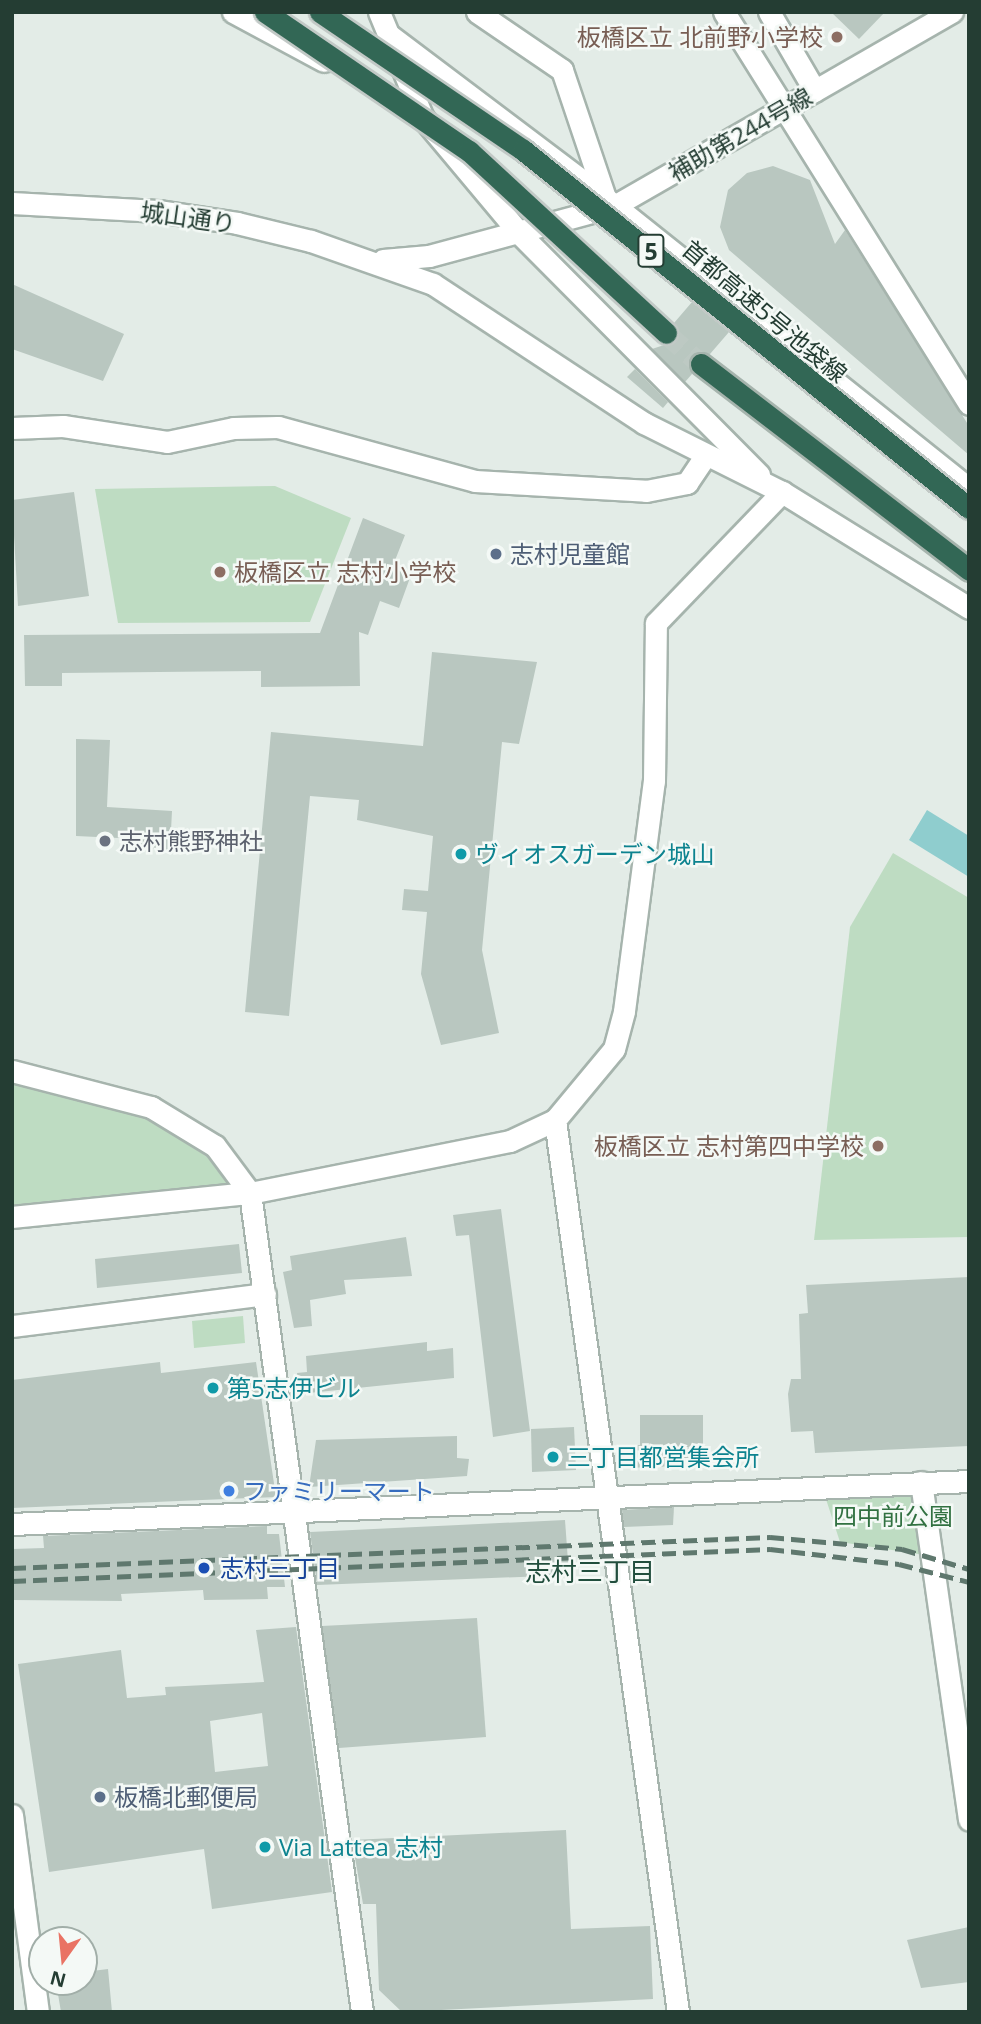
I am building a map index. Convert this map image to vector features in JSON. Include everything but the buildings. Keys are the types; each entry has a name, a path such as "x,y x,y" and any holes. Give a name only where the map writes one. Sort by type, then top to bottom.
{"highway":[{"name":"5","path":"265,12 469,150 666,333"},
{"name":"首都高速5号池袋線","path":"320,12 523,150 969,508"},
{"path":"701,364 969,570"}],"street":[{"path":"233,12 422,118"},
{"path":"379,12 422,118 519,233 776,489"},
{"path":"477,12 562,70 610,202"},
{"path":"724,12 788,108 969,404"},
{"path":"769,12 815,91"},
{"name":"補助第244号線","path":"360,257 412,259 519,233 610,202 788,108 952,12"},
{"path":"388,35 610,202 965,483"},
{"name":"城山通り","path":"12,203 198,216 360,257"},
{"path":"360,257 433,284 705,456 776,489 969,608"},
{"path":"12,428 64,426 167,442 234,428 278,428 475,481 646,491 687,483 705,456"},
{"path":"12,1217 250,1193 510,1141 555,1120 614,1049 624,1011 654,781 656,623 776,489"},
{"path":"12,1071 150,1107 215,1146 250,1193 362,2012"},
{"path":"555,1120 678,2012"},
{"path":"12,1326 265,1294"},
{"path":"12,1524 294,1509 969,1481"},
{"path":"921,1482 969,1820"},
{"path":"12,1815 38,2012"}],"green space":[{"path":"275,486 351,518 310,622 118,623 95,489"},
{"path":"893,853 969,898 969,1237 814,1240 850,927"},
{"path":"12,1081 161,1122 232,1176 227,1186 12,1205"},
{"path":"243,1316 245,1343 194,1348 192,1321"},
{"name":"四中前公園","path":"921,1482 931,1556 840,1542 822,1487"}],"water":[{"path":"927,810 969,836 969,877 909,840"}],"tunnel":[{"path":"666,333 701,364"}],"railway":[{"path":"12,1568 770,1537 902,1549 969,1569"},
{"path":"12,1581 770,1549 899,1564 969,1582"}],"place":[{"name":"板橋区立 北前野小学校","path":"837,37"},
{"name":"志村児童館","path":"496,554"},
{"name":"板橋区立 志村小学校","path":"220,572"},
{"name":"志村熊野神社","path":"105,841"},
{"name":"ヴィオスガーデン城山","path":"461,854"},
{"name":"板橋区立 志村第四中学校","path":"878,1146"},
{"name":"第5志伊ビル","path":"213,1388"},
{"name":"三丁目都営集会所","path":"553,1457"},
{"name":"ファミリーマート","path":"229,1491"},
{"name":"志村三丁目","path":"204,1568"},
{"name":"板橋北郵便局","path":"100,1797"},
{"name":"Via Lattea 志村","path":"265,1847"}],"district":[{"name":"志村三丁目","path":"590,1572"}]}
